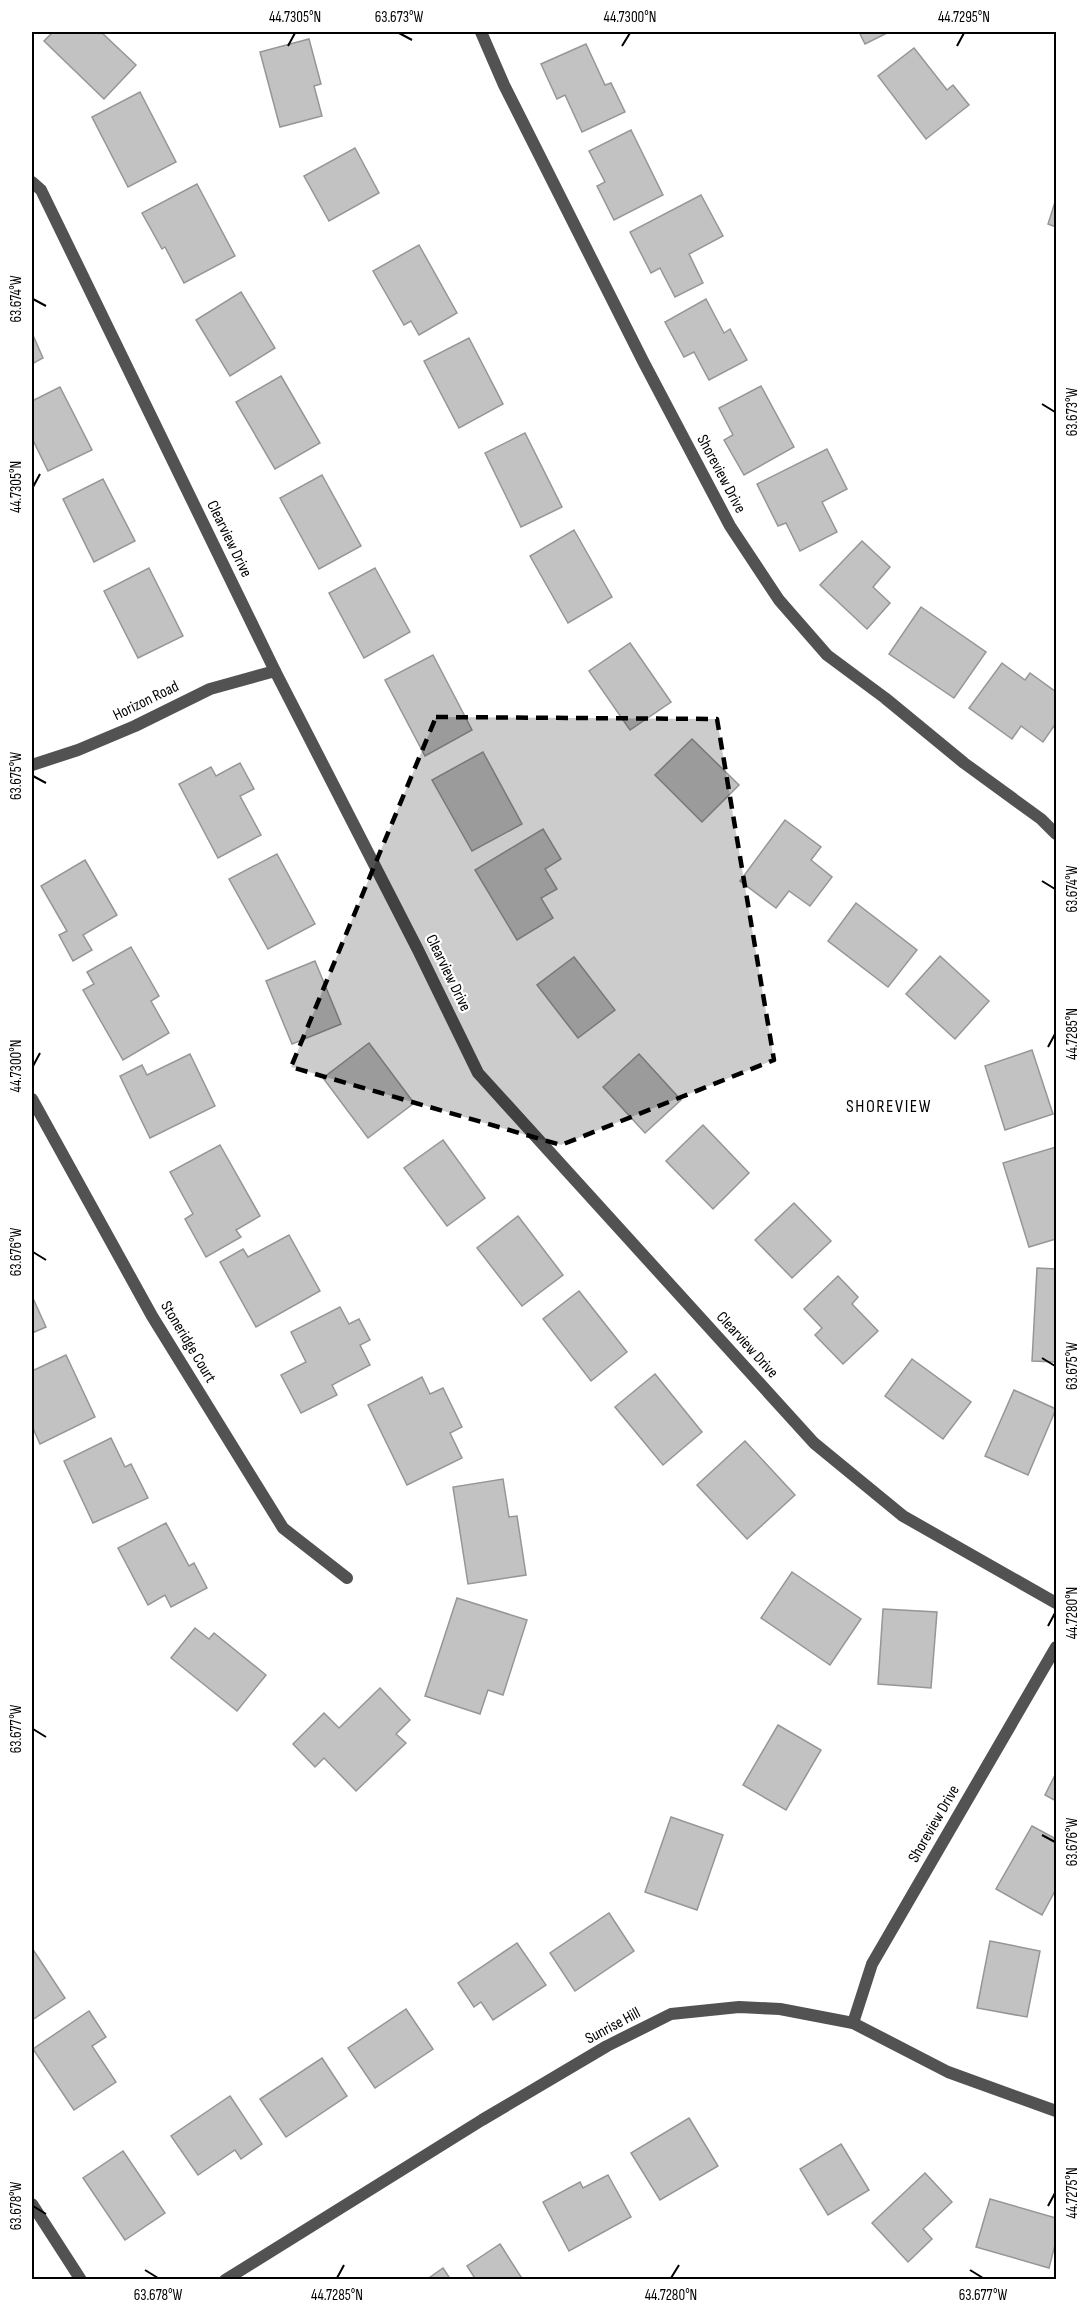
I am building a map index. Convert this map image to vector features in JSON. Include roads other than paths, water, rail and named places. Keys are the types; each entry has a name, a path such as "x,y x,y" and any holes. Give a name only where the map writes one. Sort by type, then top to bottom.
{"street":[{"name":"Shoreview Drive","path":"481,32 504,85 643,361 730,526 779,600 827,655 885,698 964,763 1041,819 1056,834"},
{"name":"Clearview Drive","path":"32,182 41,190 275,671 418,950 478,1073 814,1443 903,1516 1056,1603"},
{"name":"Horizon Road","path":"32,765 78,750 126,730 210,689 275,671"},
{"name":"Stoneridge Court","path":"32,1099 152,1316 283,1528 347,1578"},
{"name":"Shoreview Drive","path":"853,2023 872,1964 1056,1647"},
{"name":"Sunrise Hill","path":"225,2280 482,2120 607,2046 671,2014 739,2007 780,2010 853,2023 948,2072 1056,2111"},
{"path":"32,2204 81,2280"}],"district":[{"name":"SHOREVIEW","path":"889,1106"}]}
